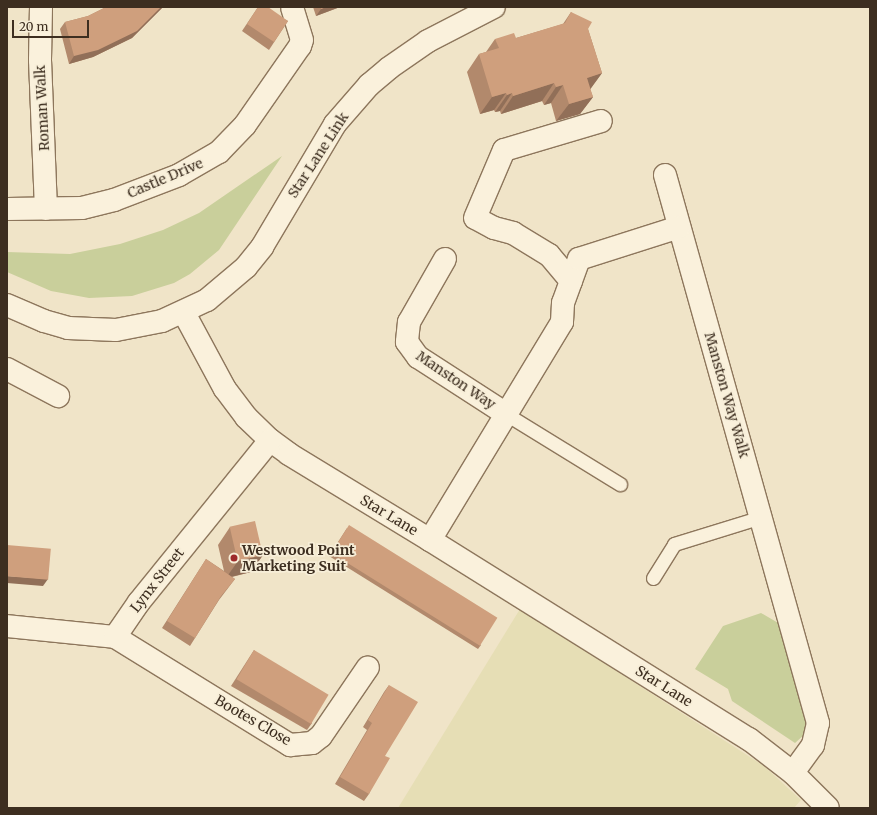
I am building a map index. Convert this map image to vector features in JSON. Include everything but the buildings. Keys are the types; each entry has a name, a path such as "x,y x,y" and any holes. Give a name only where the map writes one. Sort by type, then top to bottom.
{"street":[{"name":"Roman Walk","path":"41,7 40,60 46,209"},
{"name":"Castle Drive","path":"7,208 82,208 146,188 192,169 231,142 300,46 302,40 292,7"},
{"name":"Star Lane Link","path":"184,313 207,300 246,267 262,246 335,124 369,85 389,68 428,41 494,7"},
{"path":"571,281 549,255 512,233 494,228 475,218 504,150 601,120"},
{"name":"Manston Way Walk","path":"665,175 818,723 813,745 793,773"},
{"name":"Manston Way","path":"430,540 562,322 563,302 579,259 679,227"},
{"name":"Manston Way","path":"445,259 409,322 407,342 418,357 506,414"},
{"path":"7,305 44,321 92,330 139,327 184,313"},
{"name":"Star Lane","path":"184,313 225,389 246,417 270,440 289,454 749,739 793,773 828,808"},
{"path":"7,369 58,396"},
{"name":"Lynx Street","path":"115,637 139,602 270,440"},
{"path":"7,626 115,637"},
{"name":"Bootes Close","path":"115,637 290,745 312,743 321,736 368,667"}],"lane":[{"path":"506,414 620,484"},
{"path":"653,578 674,544 761,517"}],"shaded area":[{"path":"520,609 764,766 801,800 794,808 398,808"}],"green space":[{"path":"282,156 219,250 190,274 174,283 132,296 89,298 51,291 7,272 7,252 70,254 120,244 163,230 199,213"},
{"path":"761,613 780,624 807,725 805,734 795,743 732,701 728,689 695,669 723,626"}],"place":[{"name":"Westwood Point Marketing Suit","path":"234,558"}]}
